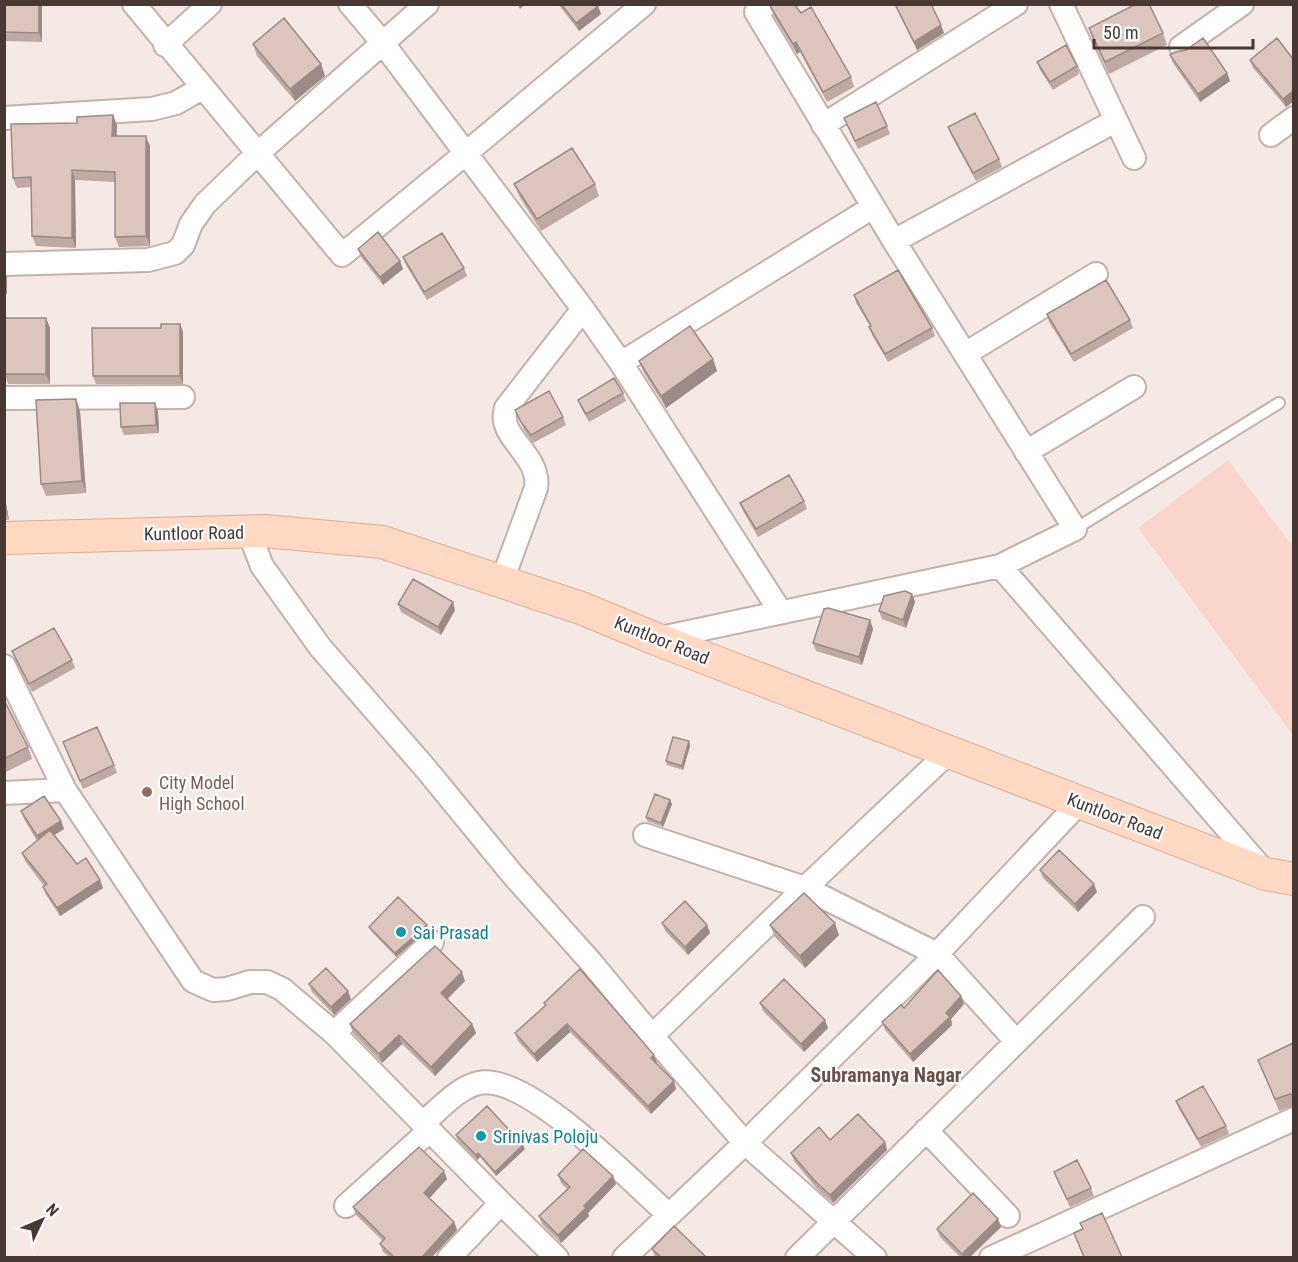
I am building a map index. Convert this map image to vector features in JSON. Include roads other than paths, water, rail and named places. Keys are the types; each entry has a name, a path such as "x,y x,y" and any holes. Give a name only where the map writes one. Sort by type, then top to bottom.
{"street":[{"path":"134,4 165,45 342,255 644,4"},
{"path":"165,45 210,4"},
{"path":"350,4 382,42 583,309 621,363 780,611"},
{"path":"4,264 148,260 175,253 183,245 191,224 205,204 257,154 427,4"},
{"path":"656,639 1000,566 1075,529 873,207 756,12 767,4"},
{"path":"824,124 1016,4"},
{"path":"1061,4 1114,121 1134,158"},
{"path":"1181,47 1242,4"},
{"path":"4,118 152,110 176,102 202,88"},
{"path":"1271,135 1293,118"},
{"path":"894,241 1114,121"},
{"path":"621,363 873,207"},
{"path":"965,354 1096,274"},
{"path":"502,581 538,478 533,465 508,432 504,413 512,399 583,309"},
{"path":"1026,452 1134,387"},
{"path":"4,398 183,397"},
{"name":"Kuntloor Road","path":"4,538 265,531 382,542 581,608 1080,802 1280,876"},
{"path":"249,532 262,566 320,647 426,769 513,875 590,961 651,1036 745,1143 875,1257"},
{"path":"1000,566 1280,876"},
{"path":"4,666 65,790 193,981 213,990 227,989 250,982 267,982 282,989 334,1033 557,1257"},
{"path":"651,1036 950,752"},
{"path":"4,794 65,790"},
{"path":"624,1257 745,1143 937,954 1080,802"},
{"path":"645,836 805,888 937,954 1016,1041"},
{"path":"797,1257 1143,917"},
{"path":"334,1033 432,942"},
{"path":"346,1206 463,1089 481,1083 500,1085 524,1095 566,1122 668,1214"},
{"path":"991,1257 1293,1119"},
{"path":"926,1130 1008,1216"},
{"path":"448,1257 501,1203"}],"lane":[{"path":"1075,529 1279,403"}],"place":[{"name":"City Model High School","path":"147,792"},
{"name":"Sai Prasad","path":"401,932"},
{"name":"Srinivas Poloju","path":"481,1136"}],"district":[{"name":"Subramanya Nagar","path":"886,1075"}]}
